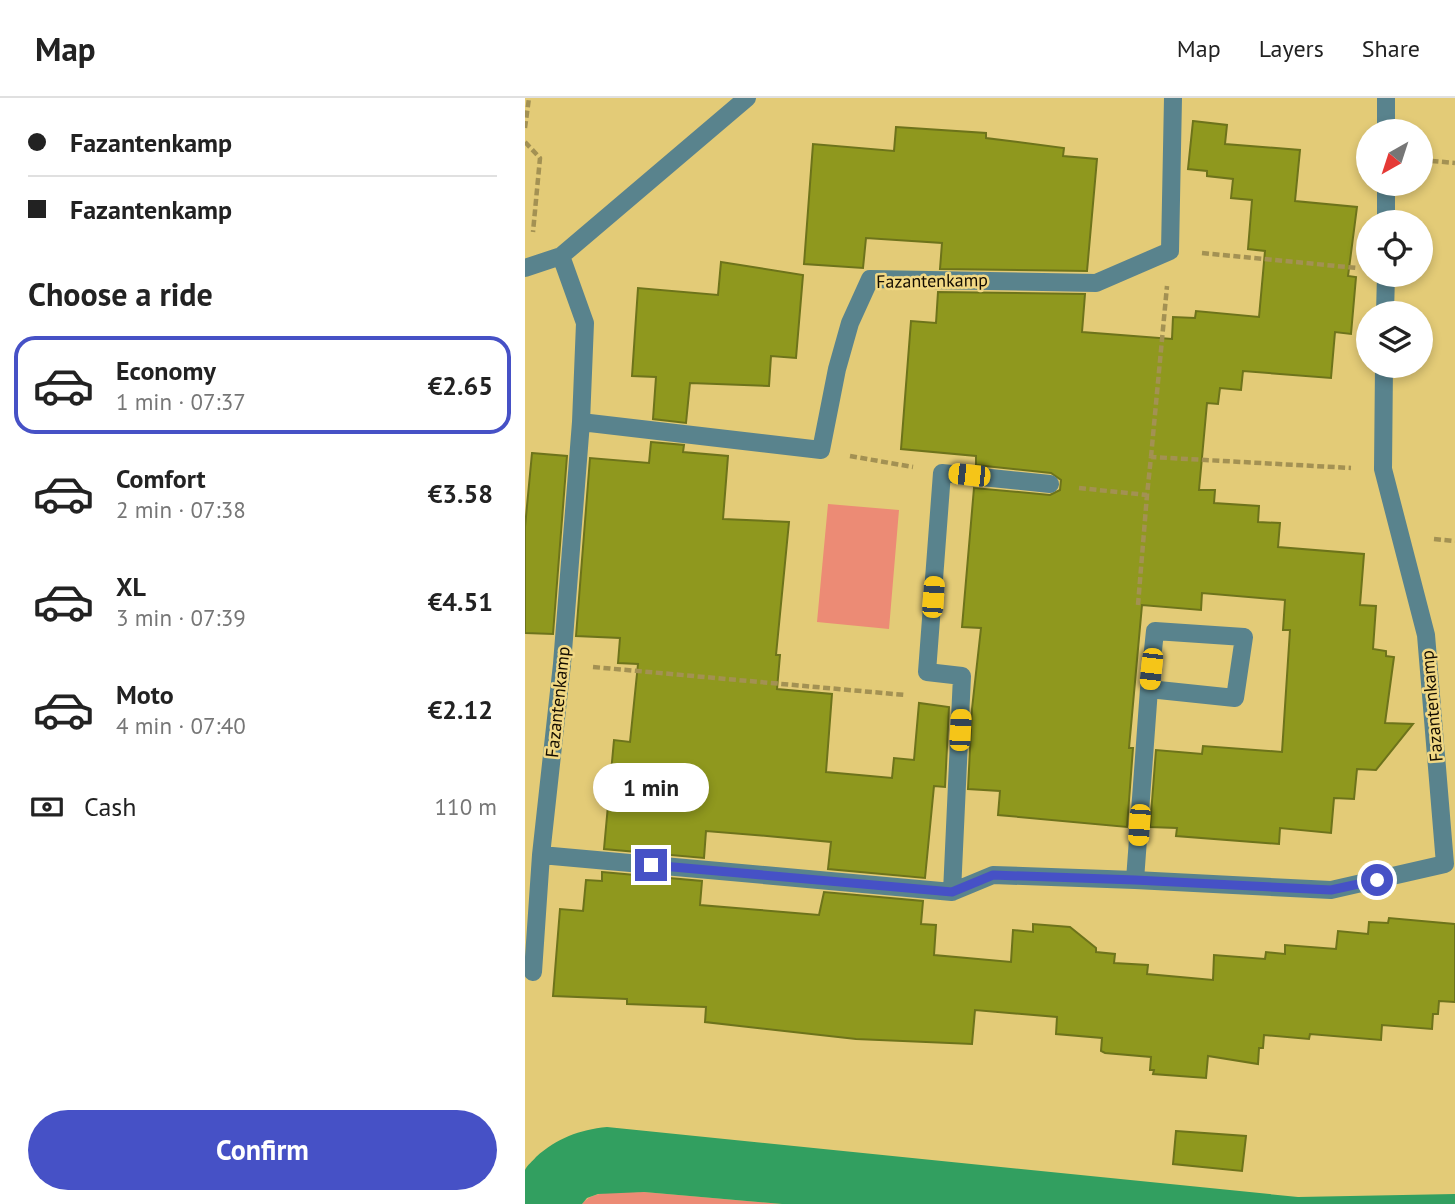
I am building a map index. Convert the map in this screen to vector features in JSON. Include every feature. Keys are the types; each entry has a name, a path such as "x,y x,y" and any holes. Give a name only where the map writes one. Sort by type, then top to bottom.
{"street":[{"path":"525,268 561,256 747,98"},
{"path":"1170,251 1173,98"},
{"path":"1386,98 1386,119"},
{"name":"Fazantenkamp","path":"821,450 849,323 870,279 1096,283 1170,251"},
{"name":"Fazantenkamp","path":"533,972 541,855 562,664 586,323 561,256"},
{"name":"Fazantenkamp","path":"541,855 952,892 993,875 1331,890 1445,864 1426,635 1383,469 1384,378"},
{"path":"581,422 821,450"},
{"path":"952,892 962,676 927,672 942,473 1050,484"},
{"path":"1135,880 1149,688 1155,631 1244,637 1235,698 1149,688"}],"path":[{"path":"525,128 529,98"},
{"path":"525,142 540,158 532,235 561,256"},
{"path":"1433,161 1455,163"},
{"path":"1155,631 1138,609 1170,251 1356,268"},
{"path":"821,450 942,473"},
{"path":"1151,457 1383,469"},
{"path":"1050,484 1147,495"},
{"path":"562,664 907,695 927,672"}],"shaded area":[{"path":"828,504 899,510 889,629 817,622"},
{"path":"607,1127 1298,1197 1455,1194 1455,1204 782,1204 644,1192 598,1194 587,1198 582,1204 525,1204 525,1170 536,1157 569,1136"},
{"path":"644,1192 782,1204 582,1204 602,1193"}],"building":[{"path":"1193,121 1227,125 1225,144 1300,150 1295,201 1357,207 1348,276 1356,277 1351,334 1335,332 1331,378 1243,371 1241,390 1220,388 1218,404 1207,403 1199,490 1215,490 1214,503 1259,506 1258,522 1280,523 1278,547 1364,554 1360,605 1376,606 1373,649 1386,651 1386,656 1394,657 1385,723 1413,724 1376,770 1357,769 1354,799 1334,798 1331,833 1280,828 1279,844 1176,836 1177,828 1150,827 1156,750 1202,754 1203,746 1282,752 1290,630 1283,630 1285,600 1202,593 1201,610 1142,605 1129,748 1133,748 1127,827 998,815 1000,791 968,789 972,709 981,628 962,627 974,488 1050,495 1060,490 1061,480 1051,473 976,465 976,456 901,449 911,321 936,323 938,292 1085,294 1082,332 1172,339 1173,317 1195,318 1196,311 1259,317 1265,251 1248,249 1252,200 1231,198 1233,179 1207,176 1207,171 1188,169"},
{"path":"896,127 986,133 986,138 1064,148 1063,156 1097,159 1087,271 940,269 942,243 866,238 863,268 804,264 813,144 894,151"},
{"path":"721,262 803,275 796,358 771,356 769,386 690,383 686,423 653,419 656,377 632,376 638,288 718,295"},
{"path":"651,442 684,445 683,452 728,456 723,519 789,522 776,655 780,655 777,689 832,694 826,772 892,778 894,758 914,760 919,703 949,707 945,787 934,786 925,878 828,869 831,842 767,836 706,831 704,858 604,849 614,740 630,742 638,664 618,663 620,638 576,636 590,458 649,463"},
{"path":"532,453 567,456 553,634 525,633 525,527"},
{"path":"602,872 702,881 700,905 819,915 824,892 923,901 921,924 936,925 934,955 1011,962 1013,930 1033,932 1033,924 1070,927 1096,948 1096,952 1115,954 1114,963 1148,965 1147,974 1213,980 1214,955 1265,959 1266,952 1285,954 1285,945 1336,949 1338,931 1368,934 1369,922 1388,923 1389,918 1455,924 1455,1002 1439,1001 1438,1014 1433,1014 1432,1029 1382,1025 1381,1040 1310,1034 1309,1039 1264,1035 1263,1048 1259,1048 1258,1064 1208,1056 1206,1078 1153,1074 1154,1070 1150,1070 1151,1057 1105,1053 1101,1051 1102,1038 1056,1034 1057,1017 975,1010 972,1044 856,1039 705,1022 706,1007 627,1004 627,999 553,996 560,909 583,911 586,880 602,881"},
{"path":"1176,1131 1246,1136 1242,1171 1173,1164"}],"route":[{"path":"651,865 952,892 993,875 1331,890 1377,880"}]}
